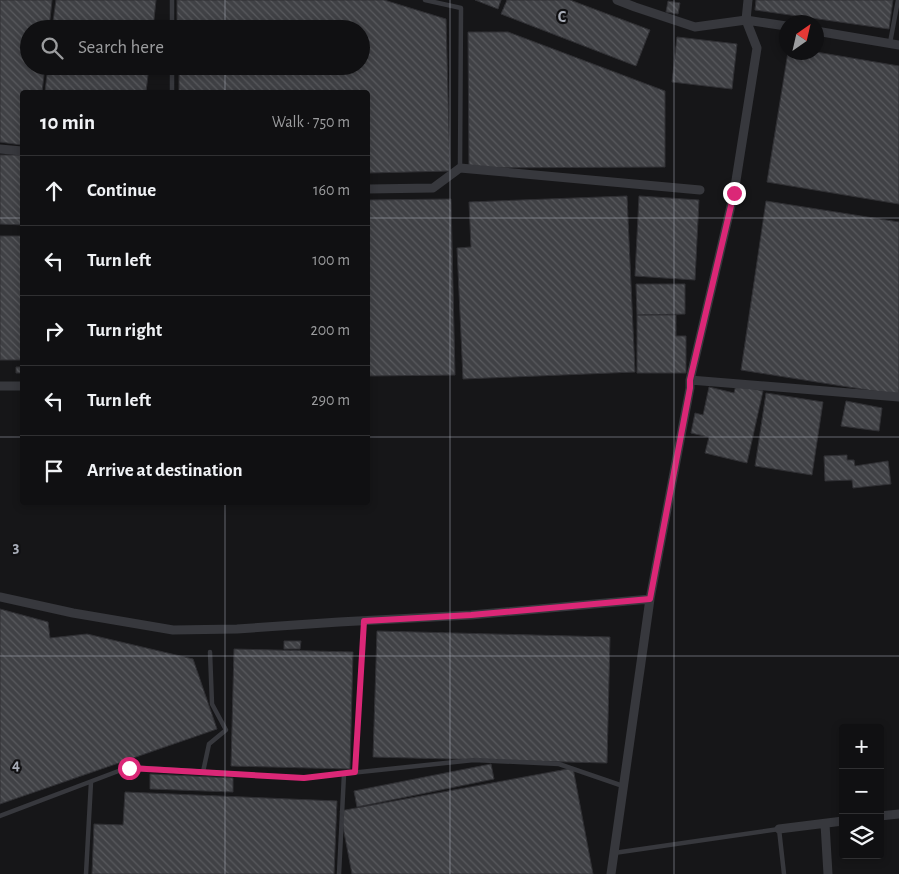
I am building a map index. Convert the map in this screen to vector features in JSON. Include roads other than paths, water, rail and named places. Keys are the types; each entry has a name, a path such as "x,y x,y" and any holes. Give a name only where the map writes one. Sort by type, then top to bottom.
{"street":[{"path":"617,0 695,27 746,20 779,25"},
{"path":"611,874 650,599 690,380 734,193 757,48 746,20 748,0"},
{"path":"824,32 894,44"},
{"path":"0,149 20,151"},
{"path":"370,189 433,188 460,168 700,190"},
{"path":"690,380 899,397"},
{"path":"0,386 20,386"},
{"path":"0,597 73,613 173,630 237,629 471,615 650,599"},
{"path":"884,816 899,814"},
{"path":"779,830 839,822"},
{"path":"825,824 828,874"}],"lane":[{"path":"172,0 172,20"},
{"path":"425,0 461,8 460,168"},
{"path":"894,44 898,0"},
{"path":"172,75 172,90"},
{"path":"355,772 364,621"},
{"path":"202,772 208,744 226,730 212,704 210,652"},
{"path":"0,816 129,768 304,778 474,760 559,764 623,786"},
{"path":"339,874 344,774"},
{"path":"86,874 91,782"},
{"path":"614,853 779,830 784,874"}]}
